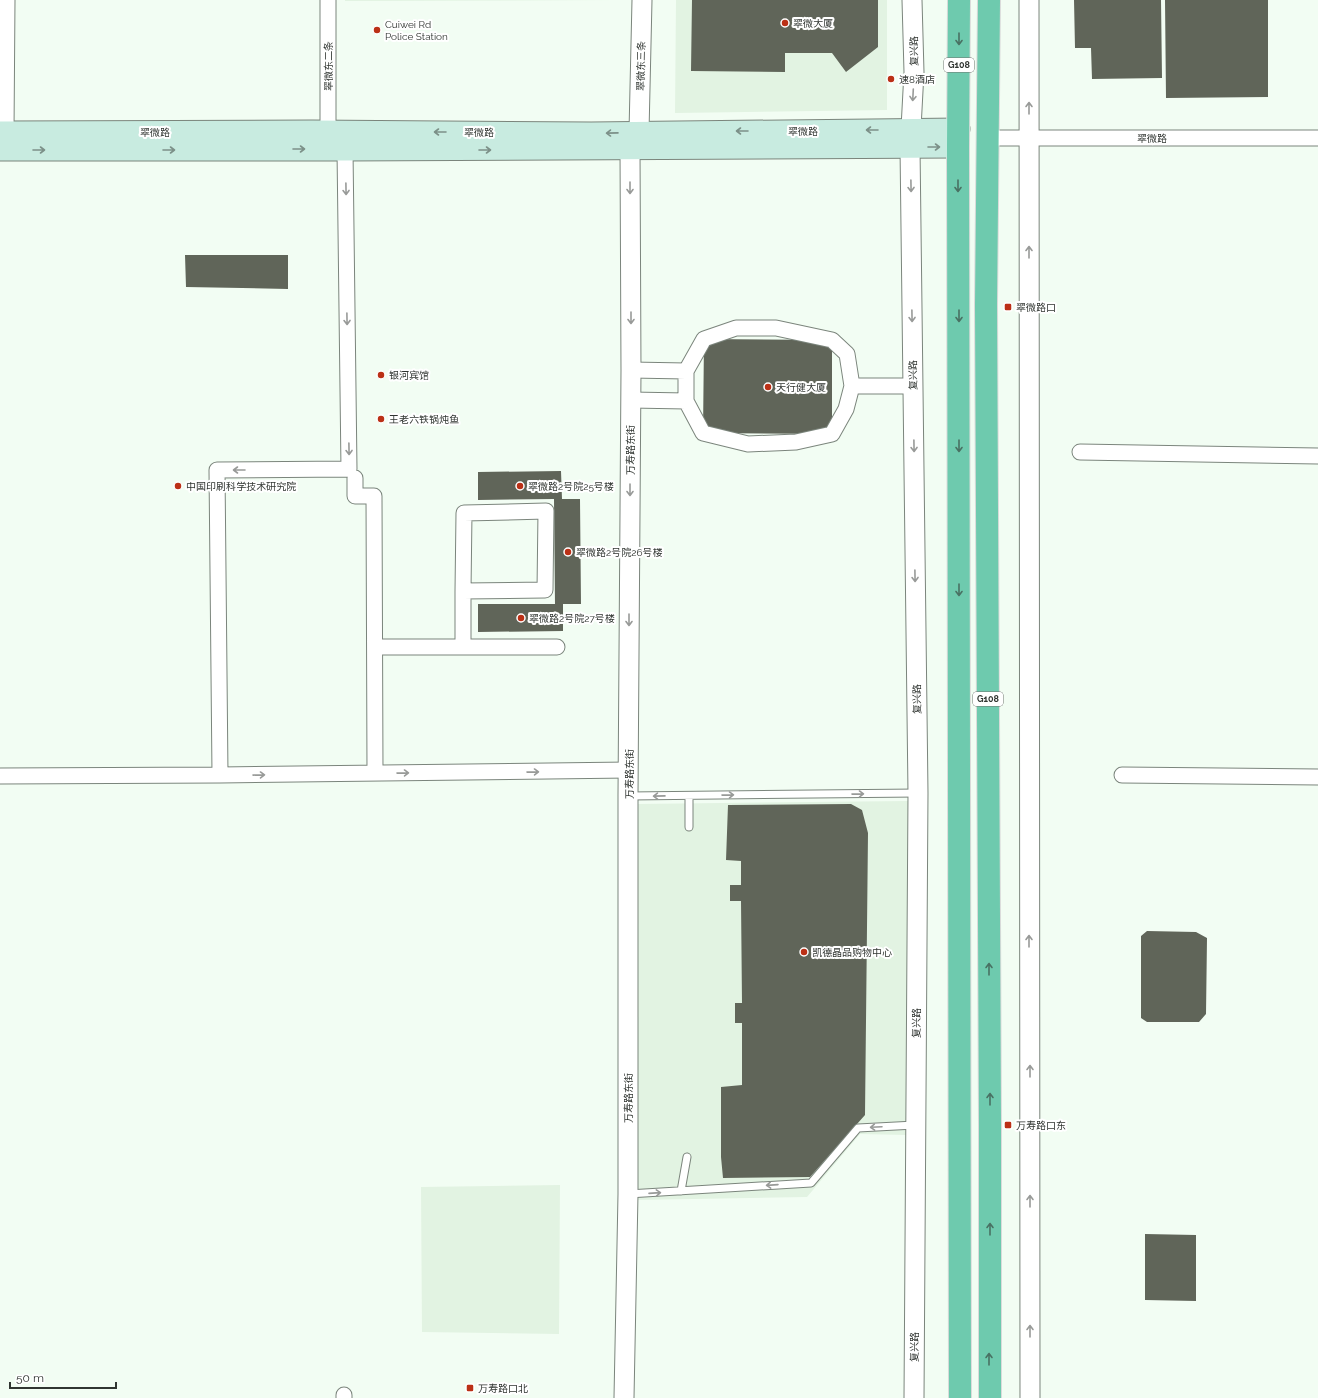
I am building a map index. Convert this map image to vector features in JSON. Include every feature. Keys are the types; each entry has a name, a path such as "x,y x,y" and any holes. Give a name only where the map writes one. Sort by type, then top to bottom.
{"highway":[{"name":"G108","path":"959,0 960,1398"},
{"name":"G108","path":"989,0 986,313 990,1398"}],"main road":[{"name":"翠微路","path":"1,138 328,132 591,133 634,140"},
{"name":"翠微路","path":"1,138 345,150 634,140 958,138"}],"street":[{"path":"1,138 5,0"},
{"name":"翠微东二条","path":"328,0 328,132"},
{"name":"翠微东三条","path":"634,140 642,0"},
{"name":"复兴路","path":"912,0 914,72 910,138 918,793 914,1398"},
{"path":"1029,0 1030,1398"},
{"name":"翠微路","path":"987,138 1318,138"},
{"name":"万寿路东街","path":"624,1398 628,1194 628,796 634,140"},
{"path":"220,775 217,470 349,470 345,150"},
{"path":"736,328 776,328 832,340 847,354 852,386 846,409 832,434 796,442 748,444 703,434 686,401 686,371 704,339 736,328"},
{"path":"631,370 686,371"},
{"path":"852,386 913,386"},
{"path":"631,400 686,401"},
{"path":"1080,452 1318,456"},
{"path":"355,478 355,496 374,496 375,773"},
{"path":"462,647 464,513 546,512 546,590 464,591"},
{"path":"375,647 557,647"},
{"path":"0,776 629,770"},
{"path":"1122,775 1318,777"}],"lane":[{"path":"628,796 918,793"},
{"path":"689,796 689,827"},
{"path":"628,1194 811,1183 858,1128 915,1125"},
{"path":"681,1191 687,1157"}],"shaded area":[{"path":"345,0 615,0 345,1"},
{"path":"676,0 887,0 887,110 675,113"},
{"name":"凯德晶品购物中心","path":"908,801 906,1135 860,1134 807,1197 636,1200 637,804"},
{"path":"560,1185 559,1334 422,1332 421,1187"}],"building":[{"name":"翠微大厦","path":"692,0 878,0 878,47 846,72 832,53 785,53 785,72 691,71"},
{"path":"1074,0 1161,0 1162,78 1092,79 1091,48 1075,48"},
{"path":"1165,0 1268,0 1268,97 1166,98"},
{"path":"185,255 288,255 288,289 186,287"},
{"name":"天行健大厦","path":"704,339 832,340 832,434 703,433"},
{"path":"561,471 562,499 580,499 581,604 563,604 563,631 478,632 478,604 555,604 554,499 478,500 478,472"},
{"name":"凯德晶品购物中心","path":"851,804 862,810 868,833 865,1115 810,1177 723,1178 721,1157 721,1087 742,1085 742,1023 735,1023 735,1003 742,1003 741,901 730,901 730,885 741,885 741,861 726,860 728,805"},
{"path":"1147,931 1196,932 1207,938 1206,1014 1199,1022 1147,1022 1141,1018 1141,936"},
{"path":"1145,1234 1196,1235 1196,1301 1145,1300"}],"place":[{"name":"翠微大厦","path":"785,23"},
{"name":"Cuiwei Rd Police Station","path":"377,30"},
{"name":"速8酒店","path":"891,79"},
{"name":"翠微路口","path":"1008,307"},
{"name":"银河宾馆","path":"381,375"},
{"name":"天行健大厦","path":"768,387"},
{"name":"王老六铁锅炖鱼","path":"381,419"},
{"name":"中国印刷科学技术研究院","path":"178,486"},
{"name":"翠微路2号院25号楼","path":"520,486"},
{"name":"翠微路2号院26号楼","path":"568,552"},
{"name":"翠微路2号院27号楼","path":"521,618"},
{"name":"凯德晶品购物中心","path":"804,952"},
{"name":"万寿路口东","path":"1008,1125"},
{"name":"万寿路口北","path":"470,1388"}]}
